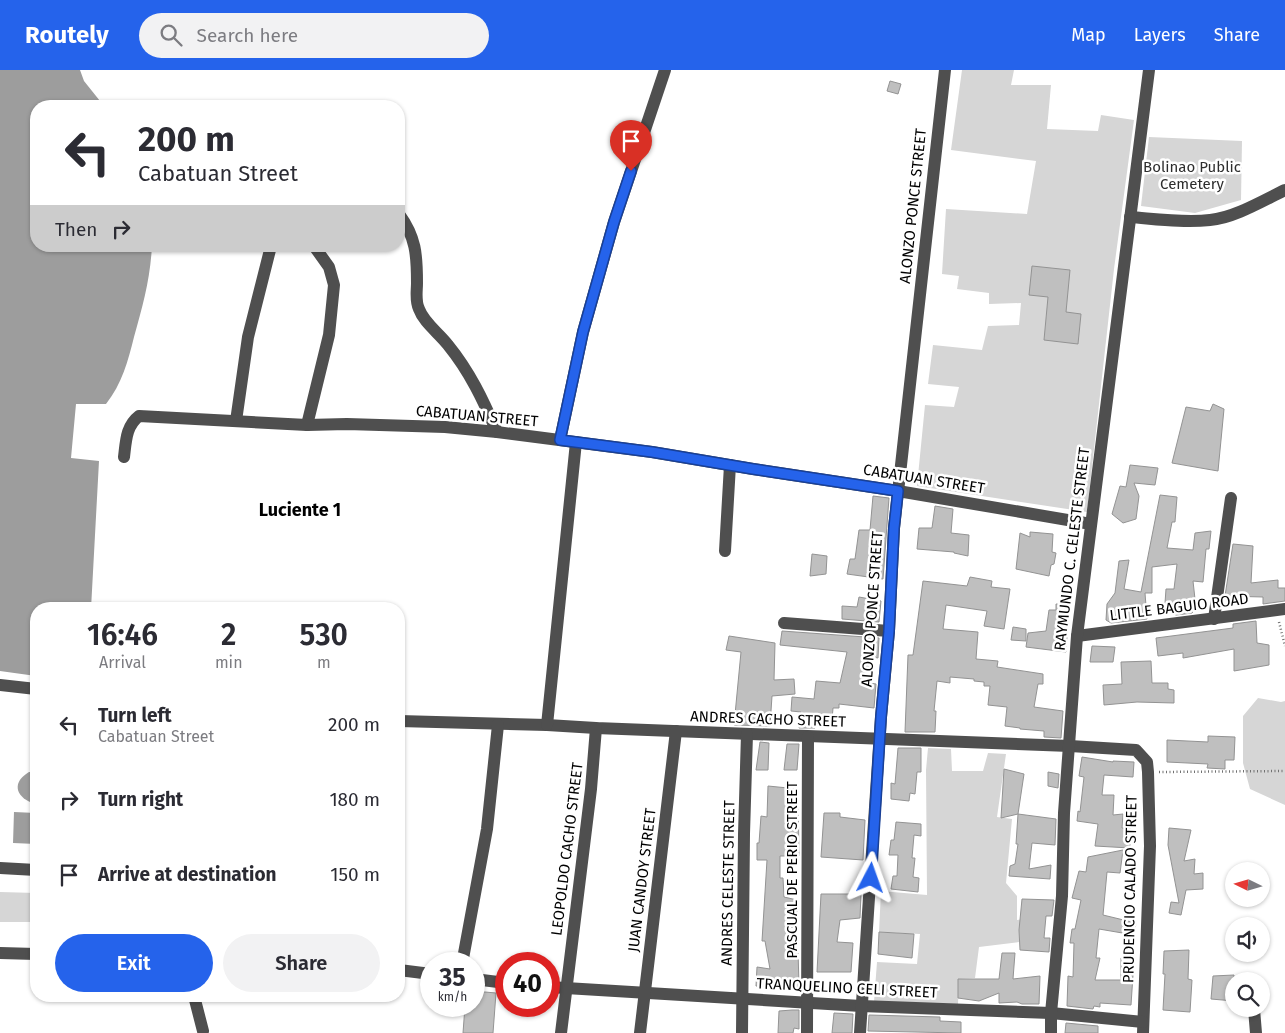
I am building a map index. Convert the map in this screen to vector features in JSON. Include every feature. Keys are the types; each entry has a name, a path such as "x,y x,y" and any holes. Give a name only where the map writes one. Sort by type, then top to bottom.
{"street":[{"path":"560,440 583,332 611,231 665,70"},
{"name":"ALONZO PONCE STREET","path":"860,1033 879,740 889,631 894,528 945,70"},
{"name":"RAYMUNDO C. CELESTE STREET","path":"1051,1033 1051,1013 1062,896 1064,813 1077,636 1149,70"},
{"path":"1130,217 1189,221 1212,220 1246,209 1285,190"},
{"path":"405,222 414,242 417,262 418,308 448,345 474,382 497,432"},
{"path":"236,421 248,337 269,252"},
{"path":"307,425 328,335 334,285 329,267 318,252"},
{"name":"CABATUAN STREET","path":"124,457 127,433 131,422 139,416 307,425 347,424 445,427 652,452 1091,524"},
{"path":"547,725 576,442"},
{"path":"725,551 730,465"},
{"path":"1214,619 1231,498"},
{"name":"LITTLE BAGUIO ROAD","path":"1077,636 1281,610"},
{"path":"784,624 889,631"},
{"path":"0,685 30,688"},
{"name":"ANDRES CACHO STREET","path":"405,721 547,725 1136,750"},
{"path":"464,952 487,829 498,724"},
{"name":"LEOPOLDO CACHO STREET","path":"561,1033 591,789 596,728"},
{"name":"JUAN CANDOY STREET","path":"640,1033 676,731"},
{"name":"ANDRES CELESTE STREET","path":"742,1033 747,734"},
{"name":"PASCUAL DE PERIO STREET","path":"808,737 808,1033"},
{"name":"PRUDENCIO CALADO STREET","path":"1136,750 1147,762 1150,846 1143,1028"},
{"path":"0,868 30,870"},
{"path":"0,953 30,954"},
{"path":"405,971 420,973"},
{"name":"TRANQUELINO CELI STREET","path":"560,989 861,1006 1051,1013 1143,1028"},
{"path":"196,1002 204,1031"},
{"path":"1255,1017 1256,1033"}],"path":[{"path":"1281,610 1285,646"},
{"path":"1148,772 1285,771"}],"green space":[{"path":"962,70 1014,70 1011,85 1051,85 1047,129 1098,131 1101,115 1134,120 1114,269 1087,512 917,486 925,405 954,407 959,387 928,384 933,345 982,350 988,326 1019,325 1021,303 989,304 989,293 957,289 959,276 942,274 946,209 1027,214 1036,161 951,150"},
{"name":"Bolinao Public Cemetery","path":"1149,137 1242,141 1241,200 1195,213 1141,206"},
{"path":"1258,698 1285,701 1285,805 1250,789 1243,763 1243,716"},
{"path":"928,748 951,749 952,771 983,771 988,753 1006,754 997,817 1012,819 1006,883 1017,896 1017,920 1032,918 1019,930 1019,942 979,947 975,978 959,979 958,1004 874,1002 877,962 917,964 920,934 879,932 881,891 927,895 926,770"},
{"path":"0,892 30,893 30,922 0,922"}],"shaded area":[{"path":"0,70 80,70 84,81 99,100 30,100 30,252 152,252 150,270 124,372 112,396 106,404 76,404 71,458 99,461 91,602 30,602 30,675 0,671"},
{"path":"30,772 30,802 22,797 18,789 18,784"},
{"path":"14,812 30,813 30,844 13,843"}],"building":[{"path":"890,81 901,84 898,94 887,91"},
{"path":"1032,266 1070,270 1066,312 1081,314 1078,344 1044,340 1048,297 1029,295"},
{"path":"1213,404 1224,409 1218,471 1172,463 1186,407 1210,411"},
{"path":"1130,465 1158,468 1155,485 1134,483 1139,496 1136,519 1123,523 1112,514 1120,486 1126,487"},
{"path":"1160,495 1177,497 1175,522 1172,522 1167,548 1193,550 1195,533 1211,531 1209,549 1206,549 1203,582 1193,581 1196,608 1192,613 1176,615 1170,612 1165,603 1166,589 1174,589 1177,564 1152,567 1152,593 1145,593 1147,619 1111,623 1106,620 1107,604 1115,593 1119,561 1129,560 1124,589 1141,592"},
{"path":"873,496 889,498 883,579 847,574 850,559 855,559 859,530 870,530"},
{"path":"935,506 953,509 951,533 969,535 968,556 954,552 917,549 919,528 932,528"},
{"path":"1030,532 1053,534 1052,552 1056,553 1049,576 1016,569 1020,533 1030,537"},
{"path":"1233,544 1253,546 1251,583 1278,580 1278,588 1285,588 1285,601 1263,604 1263,597 1225,596"},
{"path":"812,554 827,556 826,574 810,576"},
{"path":"970,577 992,581 991,587 1010,589 1004,629 984,626 987,611 946,605 943,629 978,632 976,659 998,661 997,667 1043,674 1043,684 1038,684 1034,707 1063,711 1061,738 1044,737 1044,731 1005,726 1007,707 988,705 990,686 984,686 984,682 974,681 974,679 950,677 950,683 937,681 934,711 936,711 935,732 905,732 908,655 913,655 923,581 967,586"},
{"path":"859,597 881,601 879,622 842,619 842,606 857,607"},
{"path":"1056,604 1069,605 1066,652 1026,647 1028,633 1046,631 1049,610 1056,610"},
{"path":"1256,621 1257,643 1269,645 1269,665 1234,671 1234,649 1183,658 1183,653 1158,656 1156,638 1233,628 1233,624"},
{"path":"1013,627 1026,629 1026,641 1011,640"},
{"path":"782,631 879,638 878,658 873,657 869,683 876,684 874,708 839,704 839,708 833,708 832,720 816,717 815,728 799,728 801,712 791,711 792,697 814,699 816,681 840,683 847,652 780,645"},
{"path":"729,636 775,643 774,680 794,679 795,694 772,696 770,726 734,725 741,652 726,650"},
{"path":"1092,646 1115,647 1113,662 1090,662"},
{"path":"1151,661 1152,683 1168,683 1168,689 1174,690 1174,703 1137,702 1104,705 1103,685 1122,684 1121,662"},
{"path":"1208,736 1235,737 1234,760 1225,760 1225,769 1207,768 1208,764 1167,762 1167,740 1208,742"},
{"path":"760,742 769,743 768,770 756,770"},
{"path":"787,744 799,744 797,770 784,770"},
{"path":"898,748 921,748 921,772 917,772 915,794 910,793 909,801 891,799 891,783 895,784"},
{"path":"1082,757 1113,762 1134,762 1133,777 1104,775 1102,795 1114,795 1113,815 1123,814 1122,828 1130,828 1130,848 1095,846 1098,824 1077,821 1078,811 1080,812 1084,777 1079,776"},
{"path":"1004,769 1024,774 1018,814 1001,818"},
{"path":"1048,772 1059,774 1058,788 1048,786"},
{"path":"768,786 798,789 799,856 780,856 780,878 783,878 784,897 797,900 797,927 790,927 785,949 798,950 799,986 779,990 780,988 756,986 757,967 770,969 765,941 762,941 767,860 757,860 757,843 759,843 761,816 767,817"},
{"path":"824,813 840,813 840,817 865,820 863,860 821,857"},
{"path":"1018,814 1056,819 1055,845 1032,843 1029,869 1051,865 1050,879 1009,876 1010,866 1015,864 1018,844 1016,844"},
{"path":"896,822 921,824 921,836 914,835 912,858 915,858 913,877 919,878 918,892 891,889 893,876 897,876 898,855 889,855 891,840 894,840"},
{"path":"1169,828 1191,830 1184,861 1195,859 1194,874 1203,873 1203,889 1186,890 1181,915 1169,913 1171,902 1179,903 1168,845"},
{"path":"1123,850 1120,873 1107,872 1103,915 1136,923 1134,935 1099,929 1096,958 1100,958 1095,980 1121,980 1121,958 1134,960 1131,1005 1100,1003 1100,1007 1094,1006 1093,1009 1067,1006 1068,976 1073,977 1074,943 1070,943 1072,929 1075,929 1081,900 1072,898 1079,871 1086,872 1088,857"},
{"path":"821,894 861,894 860,918 840,920 837,942 853,943 851,972 817,972"},
{"path":"1022,899 1054,900 1052,916 1046,916 1044,938 1050,938 1049,952 1020,950 1019,930"},
{"path":"879,932 914,934 912,958 878,954"},
{"path":"1189,950 1188,979 1192,980 1190,1012 1163,1010 1164,951"},
{"path":"1002,953 1015,953 1013,979 1040,976 1039,1004 999,1003 999,993 979,1001 958,998 958,979 999,979"},
{"path":"1225,975 1225,1000 1211,999 1213,976"},
{"path":"485,992 495,993 493,1033 463,1033 464,1017 485,1017"},
{"path":"799,1010 799,1029 794,1028 793,1033 778,1033 779,1011"},
{"path":"834,1013 853,1014 852,1033 832,1033"},
{"path":"869,1015 940,1017 940,1021 961,1022 961,1033 868,1031"},
{"path":"1066,1023 1098,1026 1098,1033 1065,1033"}],"district":[{"name":"Luciente 1","path":"300,510"}],"route":[{"path":"631,171 614,222 583,332 560,440 652,452 898,491 871,878"}]}
